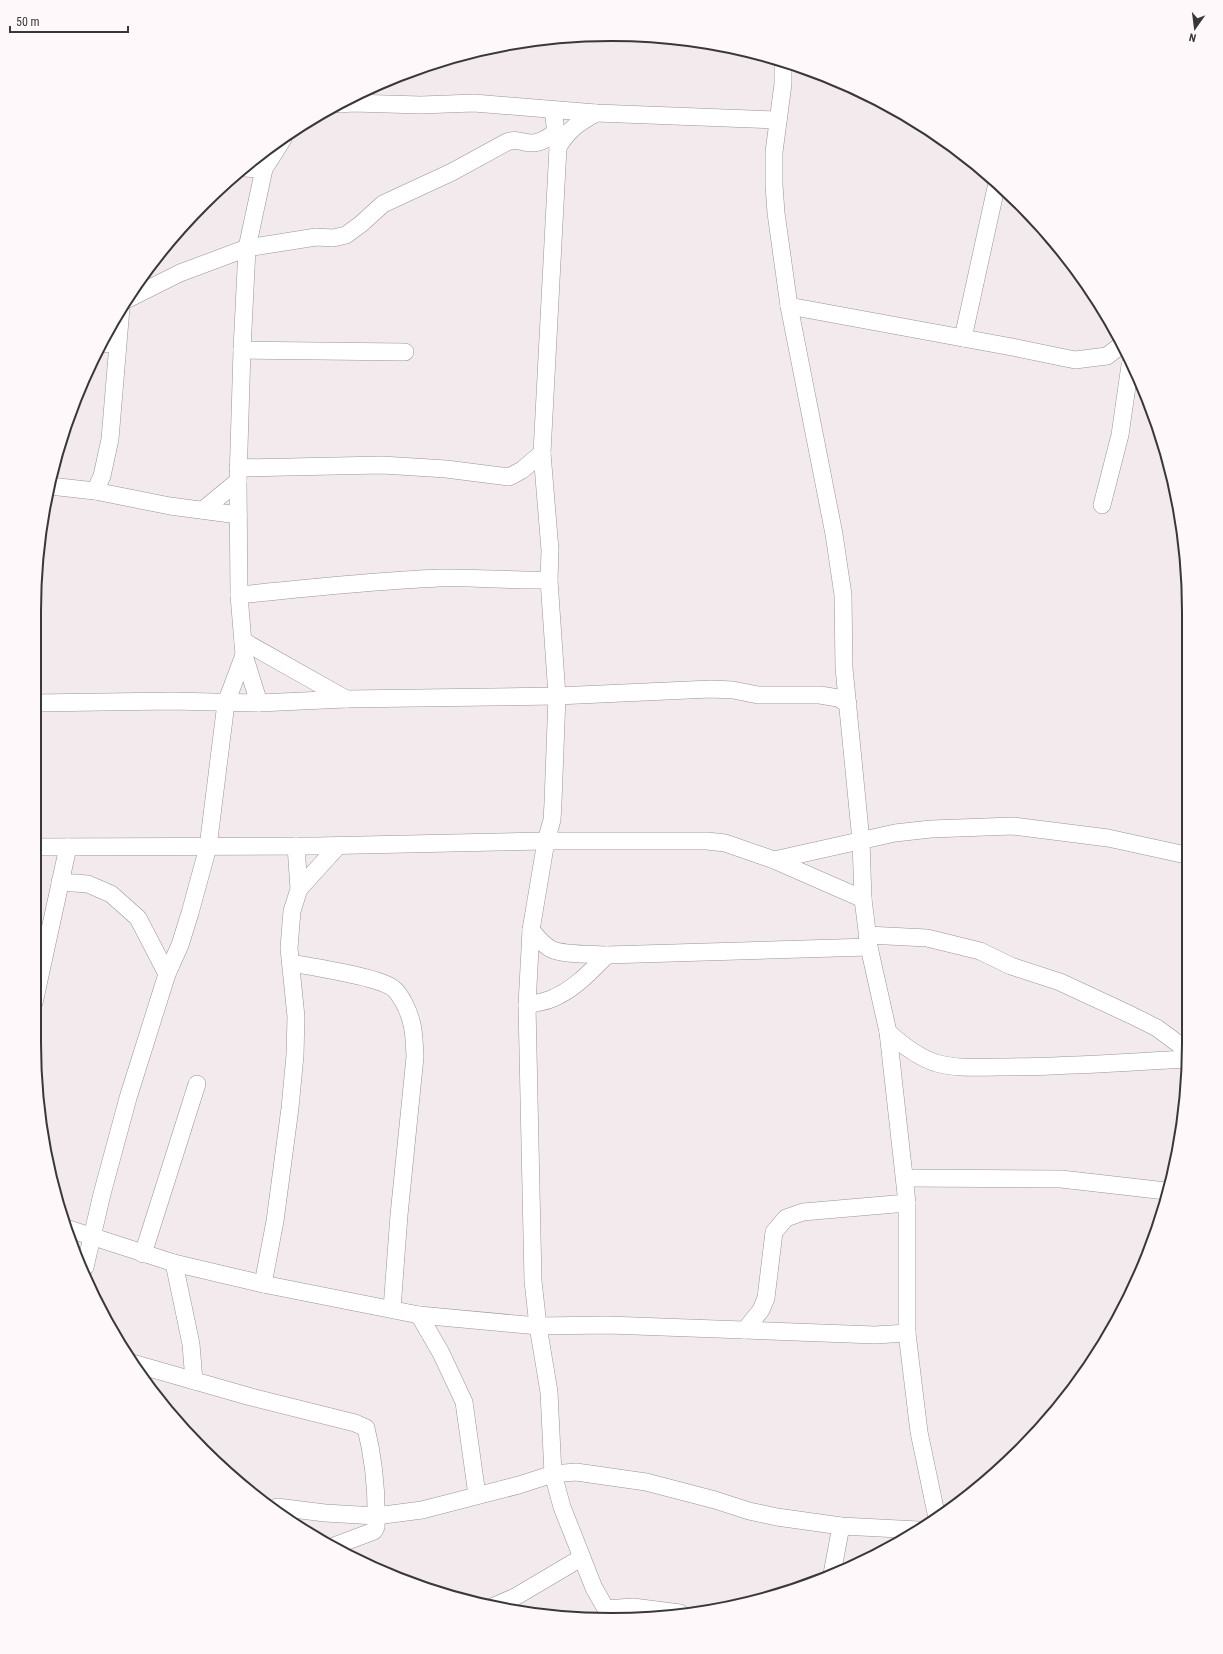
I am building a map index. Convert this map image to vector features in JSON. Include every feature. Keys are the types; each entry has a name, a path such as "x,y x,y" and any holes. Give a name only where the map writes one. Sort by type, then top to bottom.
{"street":[{"path":"783,67 783,84 774,152 774,185 779,244 789,306 834,534 843,595 844,662 861,842 863,899 868,941 888,1032 907,1203 907,1333 919,1432 936,1512"},
{"path":"355,102 420,105 474,103 596,113 778,120"},
{"path":"553,110 557,140 542,453 550,550 549,580 557,696 552,820 546,841 531,930 527,1005 533,1281 538,1326 550,1398 553,1474 562,1507 581,1558 594,1588 610,1612 633,1607 662,1611"},
{"path":"138,294 180,273 248,248 316,237 333,238 346,235 383,204 452,172 507,142 513,140 537,143 557,140 575,125 596,113"},
{"path":"259,703 244,648 239,595 238,475 242,350 248,248 264,169 276,151"},
{"path":"253,168 264,169"},
{"path":"963,338 995,190"},
{"path":"789,306 1075,360 1108,356 1117,348"},
{"path":"95,491 104,470 110,439 109,343"},
{"path":"242,350 405,352"},
{"path":"1102,505 1120,436 1129,372"},
{"path":"203,510 238,475 382,465 446,469 510,477 522,470 542,453"},
{"path":"55,487 95,491 170,506 238,515"},
{"path":"239,595 346,584 441,578 517,581 549,580"},
{"path":"244,648 346,699"},
{"path":"86,1264 91,1237 128,1098 167,974 180,945 208,846 226,703 244,648"},
{"path":"41,703 172,701 259,703 346,699 557,696 711,689 733,690 758,696 820,695 838,698 848,704"},
{"path":"774,860 861,842 895,833 924,830 1013,826 1108,838 1182,854"},
{"path":"41,847 338,846 546,841 707,841 724,843 774,860 863,899"},
{"path":"263,1284 275,1221 290,1108 296,1017 289,948 292,911 299,889 296,846"},
{"path":"299,889 338,846"},
{"path":"41,970 68,847"},
{"path":"60,882 88,884 111,894 138,918 167,974"},
{"path":"531,930 552,950 570,953 608,954 927,938 980,951 1011,966 1060,982 1157,1028 1182,1046"},
{"path":"527,1005 552,999 568,989 582,980 608,954"},
{"path":"291,963 388,984 396,990 410,1014 414,1031 415,1057 399,1215 392,1309"},
{"path":"888,1032 905,1047 920,1056 936,1063 953,1066 1031,1067 1182,1059"},
{"path":"143,1254 197,1084"},
{"path":"905,1178 1060,1179 1163,1191"},
{"path":"745,1330 761,1310 766,1298 774,1232 786,1218 803,1212 907,1203"},
{"path":"73,1230 174,1263 263,1284 419,1315 538,1326 608,1325 875,1334 907,1333"},
{"path":"174,1263 191,1344 194,1381"},
{"path":"419,1315 441,1352 464,1402 477,1495"},
{"path":"142,1366 364,1426 366,1428 371,1449 376,1527 374,1531 339,1544"},
{"path":"282,1508 325,1513 376,1516 422,1510 519,1485 553,1474 576,1472 646,1482 715,1500 749,1511 841,1526 909,1529"},
{"path":"833,1569 841,1526"},
{"path":"503,1602 515,1597 581,1558"}]}
